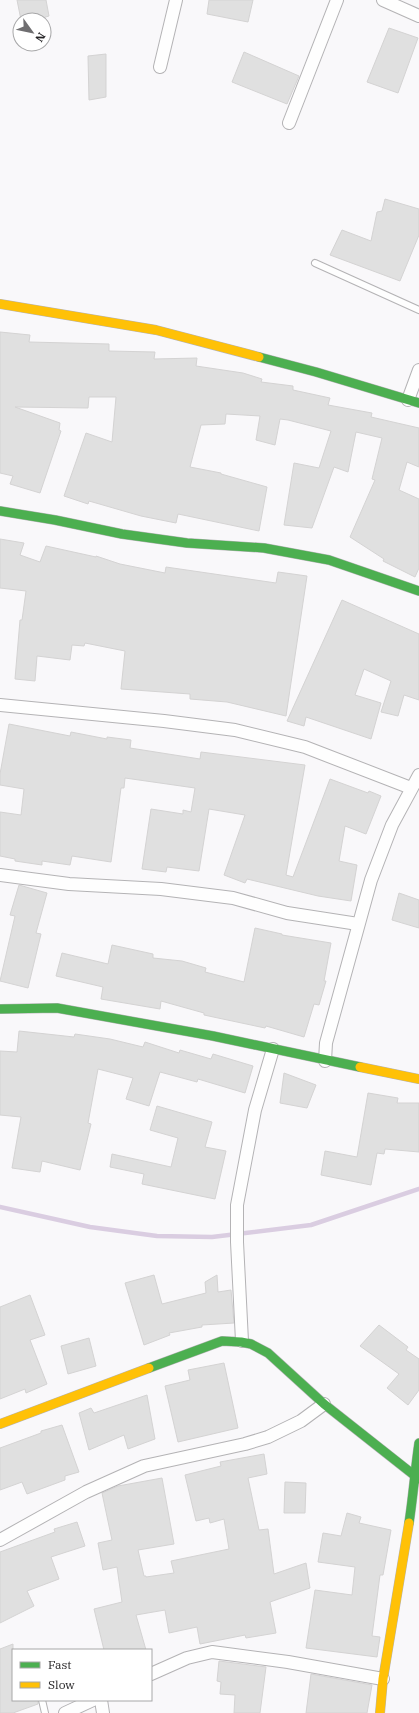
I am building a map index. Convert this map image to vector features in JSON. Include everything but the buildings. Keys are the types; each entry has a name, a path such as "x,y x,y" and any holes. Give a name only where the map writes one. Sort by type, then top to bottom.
{"street":[{"path":"160,67 176,0"},
{"path":"289,123 337,0"},
{"path":"383,0 419,16"},
{"path":"0,304 156,330 316,372 414,402 419,370"},
{"path":"0,511 55,520 122,534 188,544 264,548 329,560 419,591"},
{"path":"0,706 164,721 235,730 305,747 411,788"},
{"path":"325,1061 326,1043 371,880 392,825 419,775"},
{"path":"0,875 69,884 160,889 233,898 287,913 358,924"},
{"path":"0,1008 58,1008 146,1023 325,1061 419,1079"},
{"path":"242,1341 237,1242 237,1205 255,1110 273,1049"},
{"path":"0,1424 222,1341 242,1341 260,1347 268,1353 324,1404 417,1477"},
{"path":"0,1540 86,1492 144,1466 268,1438 301,1421 324,1404"},
{"path":"380,1713 383,1679 417,1477 419,1443"},
{"path":"152,1674 187,1658 212,1652 288,1662 383,1679"},
{"path":"65,1713 91,1701"},
{"path":"101,1701 103,1713"}],"lane":[{"path":"315,263 419,310"},
{"path":"42,1701 45,1713"}],"waterway":[{"path":"0,1207 90,1227 157,1236 212,1237 311,1225 419,1189"}],"traffic: fast":[{"path":"259,357 316,372 419,403"},
{"path":"0,511 55,520 122,534 187,543 264,548 329,560 419,591"},
{"path":"0,1009 57,1008 213,1036 360,1067"},
{"path":"149,1368 222,1341 251,1344 268,1353 324,1404 419,1479"},
{"path":"409,1523 419,1443"}],"traffic: slow":[{"path":"0,304 156,330 259,357"},
{"path":"360,1067 419,1079"},
{"path":"0,1424 149,1368"},
{"path":"380,1713 383,1679 409,1523"}]}
